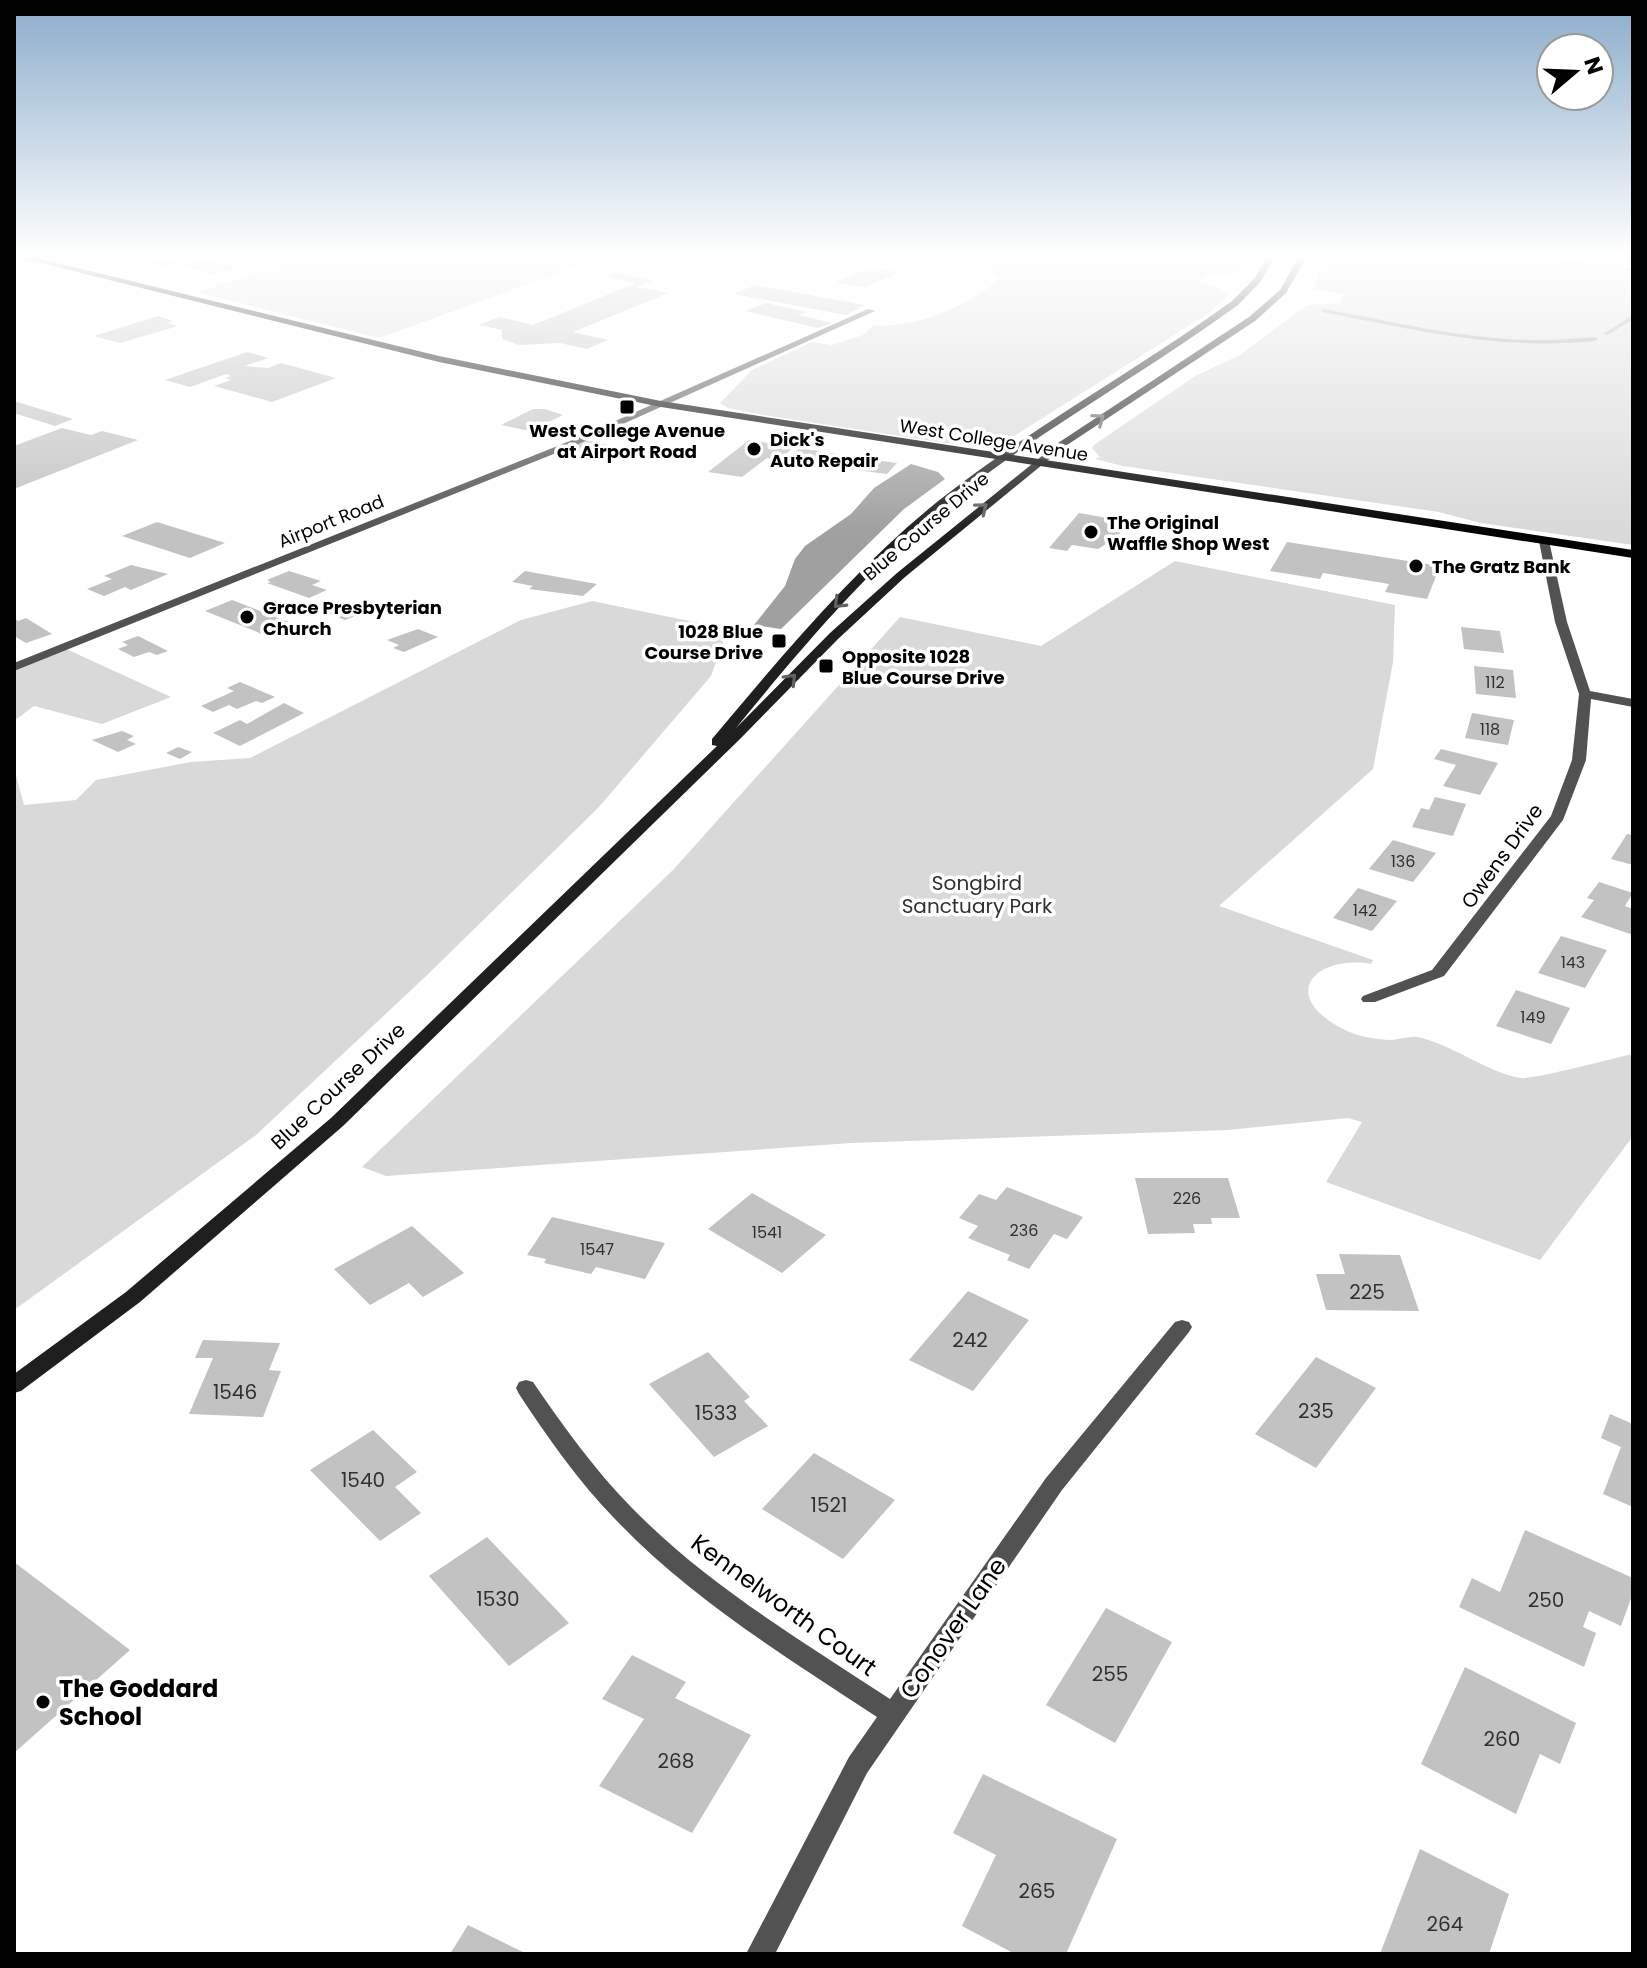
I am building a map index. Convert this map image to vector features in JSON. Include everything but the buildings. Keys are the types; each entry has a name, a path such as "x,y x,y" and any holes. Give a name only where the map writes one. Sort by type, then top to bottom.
{"main road":[{"name":"West College Avenue","path":"402,350 694,410 1036,465 1633,554"},
{"name":"Blue Course Drive","path":"672,795 832,609 920,522 1002,459 1165,350"},
{"name":"Blue Course Drive","path":"14,1385 133,1297 294,1161 883,590 1036,465 1105,415 1205,350"}],"street":[{"name":"Airport Road","path":"14,667 661,404 785,350"},
{"path":"694,410 714,382"},
{"name":"Owens Drive","path":"1369,999 1438,973 1558,817 1579,760 1585,694 1561,622 1544,541"},
{"path":"1585,694 1633,703"},
{"name":"Conover Lane","path":"760,1954 858,1765 892,1714 1054,1484 1182,1327"},
{"name":"Kennelworth Court","path":"526,1388 562,1443 640,1530 730,1605 892,1714"}],"green space":[{"path":"795,350 1151,350 1006,441 974,445 763,415 728,408 720,403 752,370"},
{"path":"1247,350 1633,350 1633,545 1481,523 1439,512 1123,466 1095,459 1100,457 1092,448 1094,445 1195,376"},
{"name":"Songbird Sanctuary Park","path":"1175,561 1395,605 1393,662 1373,769 1219,906 1373,960 1371,964 1337,965 1323,970 1309,987 1310,999 1318,1011 1334,1024 1355,1034 1385,1040 1417,1037 1430,1040 1494,1070 1520,1078 1633,1054 1633,1136 1540,1260 1326,1182 1362,1122 1348,1118 1228,1130 851,1143 386,1176 362,1167 673,870 900,617 1041,646"},
{"path":"592,601 728,629 711,676 598,808 423,979 256,1135 14,1310 14,768 24,805 76,800 96,780 191,762 250,758 521,620"},
{"path":"64,648 171,697 102,724 34,706 14,721 14,666"}],"shaded area":[{"path":"911,464 938,472 945,479 904,509 781,629 754,625 785,586 795,559 805,546 851,514 874,488"}],"place":[{"name":"West College Avenue at Airport Road","path":"627,407"},
{"name":"Dick's Auto Repair","path":"754,449"},
{"name":"The Original Waffle Shop West","path":"1091,532"},
{"name":"The Gratz Bank","path":"1416,566"},
{"name":"Grace Presbyterian Church","path":"247,617"},
{"name":"1028 Blue Course Drive","path":"779,641"},
{"name":"Opposite 1028 Blue Course Drive","path":"826,666"},
{"name":"The Goddard School","path":"43,1702"}]}
